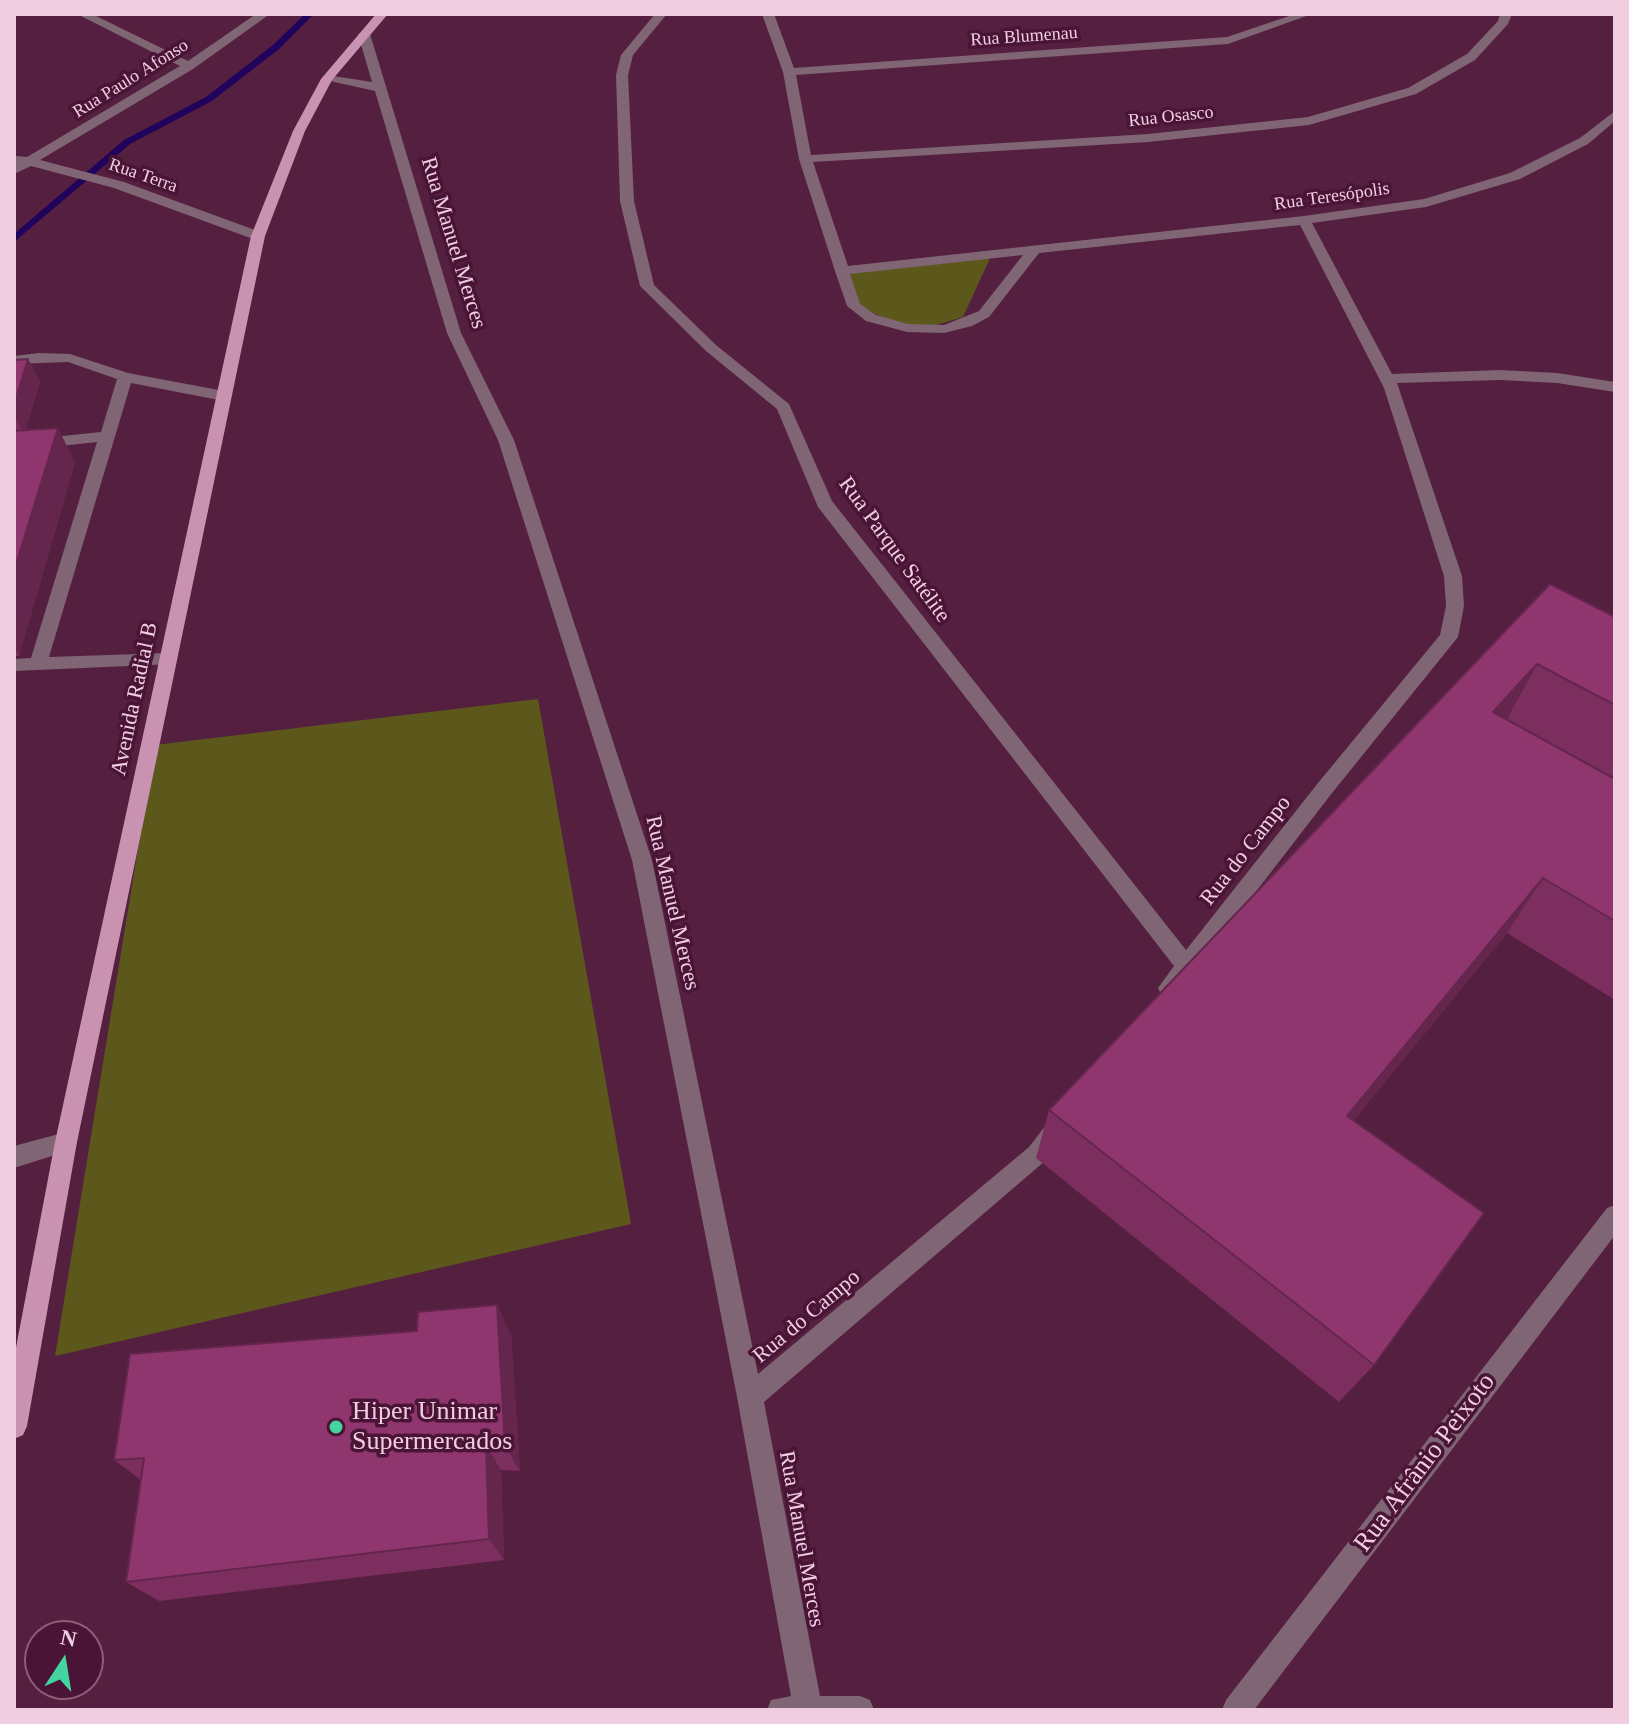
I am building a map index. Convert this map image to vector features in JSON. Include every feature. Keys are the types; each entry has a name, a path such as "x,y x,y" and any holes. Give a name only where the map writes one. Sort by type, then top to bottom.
{"main road":[{"name":"Avenida Radial B","path":"14,1426 66,1142 258,236 299,131 327,79 382,14"}],"street":[{"path":"83,14 189,66"},
{"name":"Rua Paulo Afonso","path":"14,170 189,66 264,14"},
{"name":"Rua Parque Satélite","path":"661,14 632,47 622,75 627,201 647,286 711,348 784,407 824,503 1186,966"},
{"path":"768,14 789,72 805,159 854,306 871,318 907,328 944,329 984,314 1034,251"},
{"name":"Rua Blumenau","path":"789,72 1228,40 1306,14"},
{"name":"Rua Osasco","path":"805,159 1148,138 1309,121 1412,91 1471,57 1504,22 1506,14"},
{"name":"Rua Manuel Merces","path":"364,34 454,333 506,440 642,860 750,1397 808,1709"},
{"path":"327,79 362,82 381,89"},
{"name":"Rua Teresópolis","path":"842,271 1304,220 1426,203 1515,176 1584,141 1615,115"},
{"name":"Rua Terra","path":"14,156 28,163 119,185 258,236"},
{"name":"Rua do Campo","path":"1156,1004 1449,637 1455,606 1453,576 1388,379 1304,220"},
{"path":"14,360 70,358 125,377 224,396"},
{"path":"1388,379 1500,375 1557,378 1615,387"},
{"path":"38,664 125,377"},
{"path":"14,446 107,436"},
{"path":"14,665 168,659"},
{"name":"Rua do Campo","path":"750,1397 1037,1154 1066,1117"},
{"path":"14,1157 66,1142"},
{"name":"Rua Afrânio Peixoto","path":"1236,1710 1615,1216"},
{"path":"781,1710 860,1710"}],"shaded area":[{"path":"991,256 963,317 926,328 893,322 858,306 847,273"},
{"path":"538,699 631,1224 55,1356 155,745"}],"building":[{"path":"28,359 14,405 14,360"},
{"path":"58,428 14,571 14,431"},
{"path":"1550,584 1615,617 1615,705 1537,664 1493,712 1615,779 1615,921 1543,878 1347,1116 1484,1213 1374,1365 1049,1110"},
{"name":"Hiper Unimar Supermercados","path":"497,1305 505,1446 486,1445 489,1539 126,1582 144,1458 114,1460 130,1354 417,1331 418,1312"}],"waterway":[{"path":"14,239 127,142 209,99 276,47 310,14"}],"place":[{"name":"Hiper Unimar Supermercados","path":"336,1427"}]}
